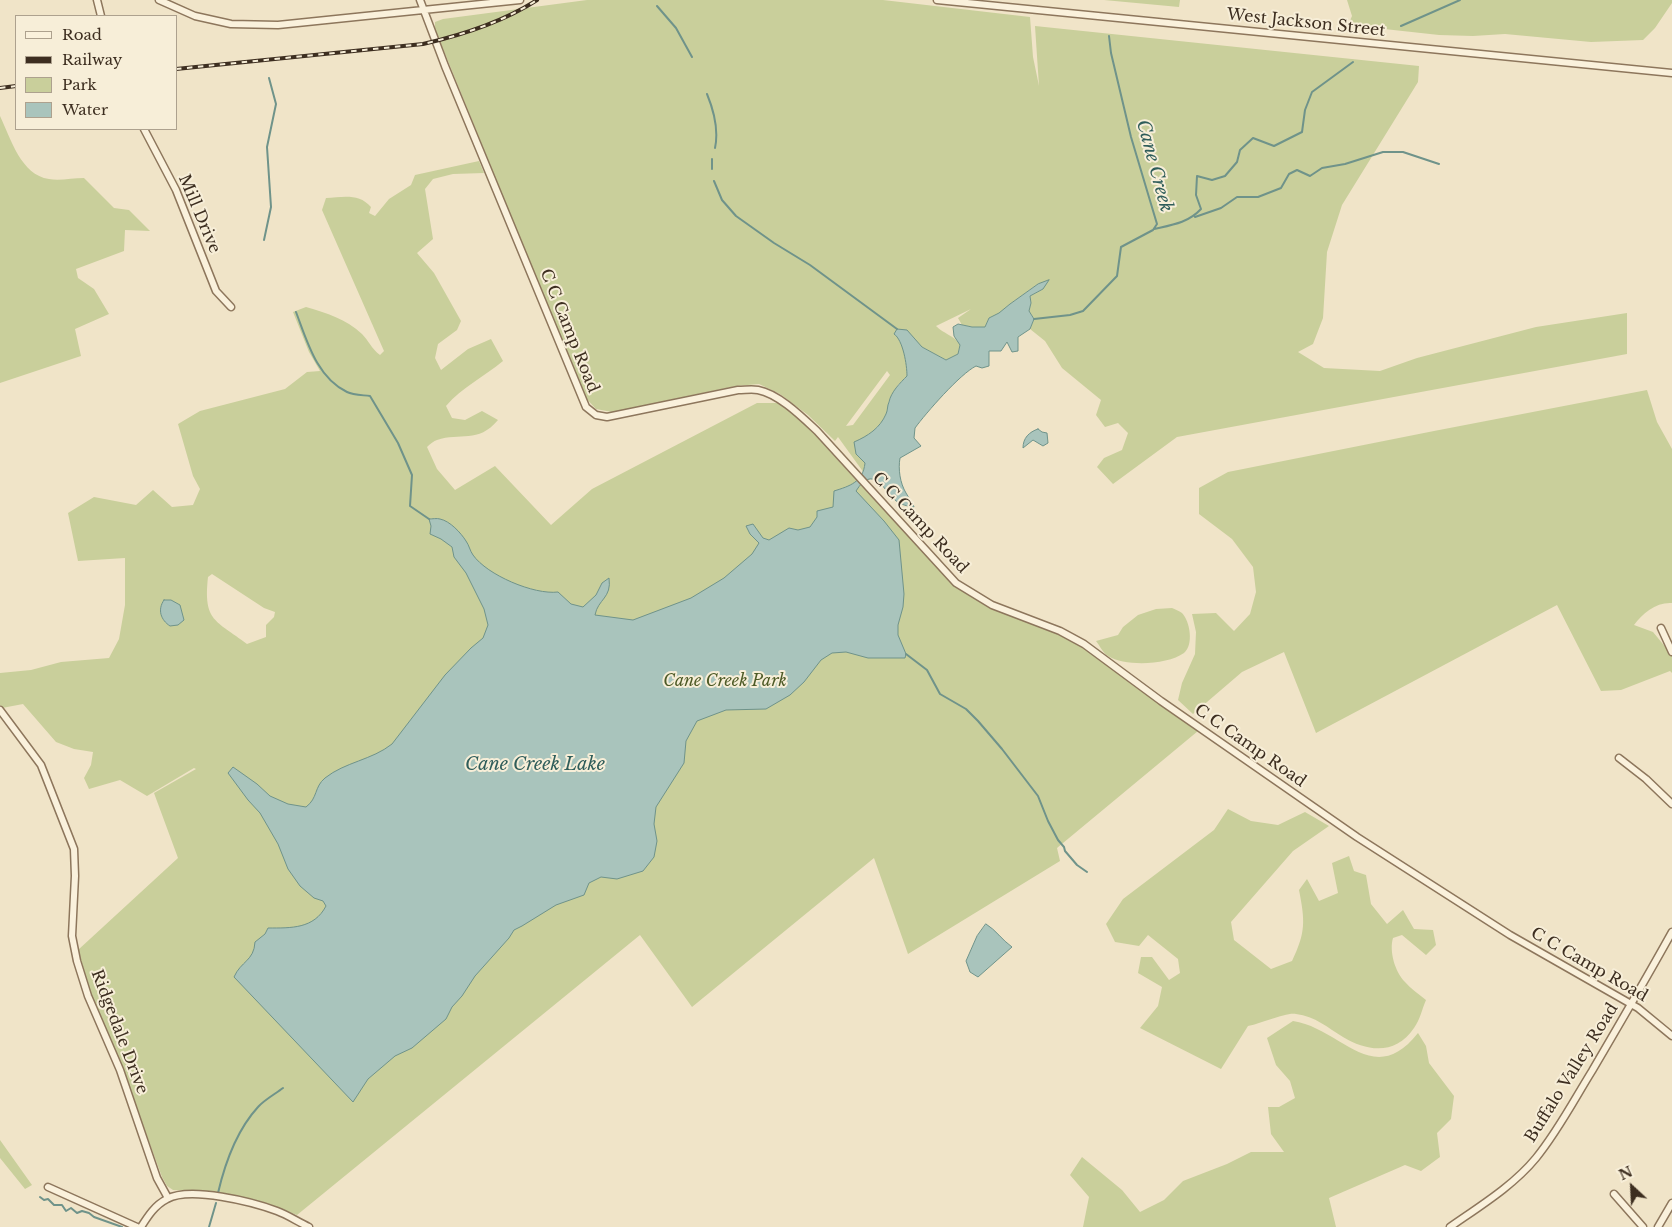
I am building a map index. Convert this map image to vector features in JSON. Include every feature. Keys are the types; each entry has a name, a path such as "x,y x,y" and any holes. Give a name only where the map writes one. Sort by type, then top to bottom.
{"street":[{"path":"97,0 101,15"},
{"path":"158,0 195,16 231,24 278,25 520,0"},
{"name":"C C Camp Road","path":"420,0 444,66 586,408 596,415 607,417 738,390 758,390 773,396 800,415 817,431 956,583 992,605 1060,631 1084,644 1161,701 1358,837 1510,935 1648,1015 1672,1036"},
{"name":"West Jackson Street","path":"937,0 1672,73"},
{"name":"Mill Drive","path":"145,130 176,190 216,292 231,307"},
{"path":"1661,628 1672,652"},
{"name":"Ridgedale Drive","path":"0,710 41,765 74,849 75,876 72,936 77,961 88,996 120,1070 157,1178 168,1198"},
{"path":"1619,758 1646,779 1672,804"},
{"name":"Buffalo Valley Road","path":"1450,1227 1498,1192 1536,1158 1558,1127 1672,932"},
{"path":"48,1187 139,1227 150,1213 168,1198 186,1194 209,1195 237,1200 278,1211 308,1227"},
{"path":"1614,1194 1643,1227"},
{"path":"1658,1227 1672,1202"}],"green space":[{"path":"587,0 883,0 1030,17 1033,57 1039,86 1035,26 1419,66 1418,82 1342,205 1327,252 1323,318 1313,344 1298,352 1324,368 1380,371 1417,358 1536,327 1627,313 1627,354 1177,437 1113,484 1097,467 1104,458 1122,450 1128,433 1118,423 1105,427 1096,415 1101,400 1062,368 1045,341 1030,329 1034,319 1029,311 1030,296 1043,289 1038,284 1000,313 989,318 985,327 962,325 958,318 971,309 936,326 960,344 958,354 946,360 922,347 907,363 907,376 898,385 889,401 887,413 881,424 867,436 856,454 865,463 864,473 838,437 835,441 808,415 780,394 759,384 736,386 612,412 596,409 584,396 435,29 435,22 443,19","holes":["887,371 890,375 853,425 846,426"]},
{"path":"1104,0 1180,0 1179,7"},
{"path":"1347,0 1672,0 1672,3 1655,28 1643,40 1591,42 1505,34 1473,36 1439,35 1348,25 1352,16"},
{"path":"0,116 18,155 31,171 49,179 84,178 114,208 129,210 150,231 125,230 124,251 76,269 78,278 94,289 109,314 75,329 81,356 0,383"},
{"name":"Cane Creek Park","path":"479,161 484,173 453,174 433,179 425,189 433,239 417,253 434,273 461,321 457,330 438,344 435,358 441,370 468,349 491,339 503,361 459,393 446,406 452,418 465,420 482,411 498,420 491,427 476,435 445,438 437,440 427,447 437,469 455,490 495,466 551,525 592,489 757,403 779,403 804,423 935,566 961,590 992,608 1072,640 1198,731 1057,848 1060,861 908,954 874,858 692,1007 640,935 297,1215 251,1200 173,1190 167,1186 118,1057 94,1004 78,950 178,858 154,793 196,769 194,768 147,796 120,780 89,789 84,778 91,765 93,752 74,749 56,742 23,704 2,708 0,705 0,673 31,670 61,662 109,658 119,639 125,605 125,558 78,561 68,513 94,497 136,505 153,490 172,507 193,505 200,489 193,476 178,424 200,411 285,389 307,372 320,371 309,352 293,312 306,307 336,317 362,334 380,355 384,351 322,210 326,198 350,197 366,203 371,207 369,213 375,216 389,199 411,185 415,175","holes":["212,574 264,608 275,612 274,617 266,625 266,637 247,644 220,624 210,612 207,592 208,577"]},
{"path":"1647,390 1657,422 1672,449 1672,603 1655,606 1641,616 1634,625 1653,632 1667,649 1672,648 1672,673 1670,671 1621,690 1601,691 1557,605 1316,733 1284,652 1242,672 1193,714 1178,700 1182,683 1195,654 1196,632 1192,614 1216,613 1234,631 1250,614 1256,592 1253,567 1232,539 1199,514 1199,488 1228,472"},
{"path":"1172,608 1182,613 1185,617 1190,633 1187,649 1177,657 1157,662 1125,662 1108,656 1096,641 1118,635 1123,627 1138,615 1156,609"},
{"path":"1228,809 1251,821 1278,825 1305,812 1329,826 1293,851 1231,922 1234,940 1271,969 1292,961 1300,942 1303,918 1299,890 1307,879 1319,901 1338,893 1332,863 1349,856 1354,871 1366,875 1371,904 1387,924 1403,910 1414,929 1433,930 1436,945 1426,955 1402,935 1393,938 1392,955 1398,973 1407,985 1426,1000 1416,1025 1407,1037 1390,1047 1372,1048 1352,1042 1327,1026 1303,1015 1280,1016 1248,1026 1221,1069 1140,1028 1158,1006 1162,987 1138,973 1141,957 1152,957 1169,980 1180,973 1178,959 1148,935 1139,946 1115,942 1106,924 1123,899 1214,830"},
{"path":"1293,1021 1310,1026 1357,1051 1371,1056 1386,1056 1402,1049 1418,1033 1426,1046 1429,1063 1454,1096 1451,1119 1437,1133 1440,1157 1421,1171 1405,1165 1329,1198 1336,1227 1083,1227 1089,1197 1070,1175 1082,1157 1122,1190 1140,1212 1164,1200 1183,1181 1227,1164 1251,1152 1284,1152 1271,1134 1268,1107 1279,1107 1295,1098 1290,1081 1276,1065 1267,1038"},
{"path":"0,1140 32,1185 25,1189 0,1158"}],"water":[{"name":"Cane Creek Lake","path":"1049,280 1043,289 1030,296 1029,311 1034,319 1030,329 1018,337 1018,351 1012,352 1007,342 1001,351 989,351 989,366 982,368 976,366 969,370 935,404 915,428 914,438 921,446 900,458 899,467 902,485 914,507 897,502 882,485 873,479 868,479 862,483 856,491 899,540 904,594 898,635 906,654 905,658 868,658 846,652 832,653 821,660 804,682 790,695 766,709 726,710 697,721 686,741 684,763 656,807 654,824 657,841 654,857 643,871 617,879 601,877 589,883 584,895 556,905 514,930 475,976 452,1007 446,1019 412,1048 395,1056 368,1079 353,1102 234,977 240,967 250,957 255,942 265,934 268,928 301,926 315,919 326,906 323,901 314,898 300,886 288,869 278,844 260,813 228,773 233,767 270,796 288,804 306,807 310,804 319,785 325,778 341,768 376,754 392,744 445,675 483,638 488,625 484,609 466,573 454,557 452,547 430,534 431,526 429,519 444,520 451,525 464,538 472,553 489,570 524,587 558,592 571,604 583,607 596,595 602,583 609,578 607,594 595,615 633,620 691,598 724,578 752,554 759,543 750,534 746,526 753,524 763,538 769,540 789,528 798,530 810,527 817,517 817,511 833,507 834,491 850,485 859,479 865,463 856,454 854,442 877,427 887,412 888,404 896,388 907,376 902,347 894,334 897,329 907,330 922,347 946,360 958,354 960,345 954,336 953,327 958,324 985,327 989,318 999,313 1038,284"},
{"path":"1038,429 1047,433 1048,443 1043,446 1033,440 1023,448 1027,436"},
{"path":"164,600 171,600 180,605 184,620 178,625 170,626 162,618 160,611"},
{"path":"986,924 1012,947 978,977 970,972 966,961 977,936"}],"waterway":[{"path":"1401,26 1460,0"},
{"path":"657,6 676,28 692,57"},
{"name":"Cane Creek","path":"1034,319 1070,315 1083,311 1117,276 1121,247 1153,230 1157,224 1131,137 1111,53 1109,36"},
{"path":"1154,229 1179,223 1196,214 1201,209 1196,195 1197,176 1212,180 1225,176 1237,162 1240,150 1253,138 1274,146 1302,132 1305,110 1312,92 1353,62"},
{"path":"264,240 271,207 267,147 276,104 269,78"},
{"path":"707,94 715,120 715,148"},
{"path":"1195,217 1221,208 1237,197 1258,197 1281,188 1289,174 1297,170 1310,176 1322,168 1345,164 1383,152 1403,152 1439,164"},
{"path":"712,159 712,169"},
{"path":"714,181 722,200 736,216 774,243 810,265 897,329"},
{"path":"296,312 314,358 328,378 347,392 370,396 398,443 412,475 410,506 429,519"},
{"path":"906,654 927,670 940,694 966,709 1002,749 1038,796 1048,821 1065,851 1077,865 1087,872"},
{"path":"218,1193 232,1148 243,1126 260,1104 283,1088"},
{"path":"40,1197 44,1200 48,1199 54,1205 62,1205 66,1211 71,1208 77,1213 82,1211 122,1227"},
{"path":"209,1227 216,1203"}],"railway":[{"path":"178,69 423,44 482,27 510,15 537,0"},
{"path":"0,88 15,86"}]}
